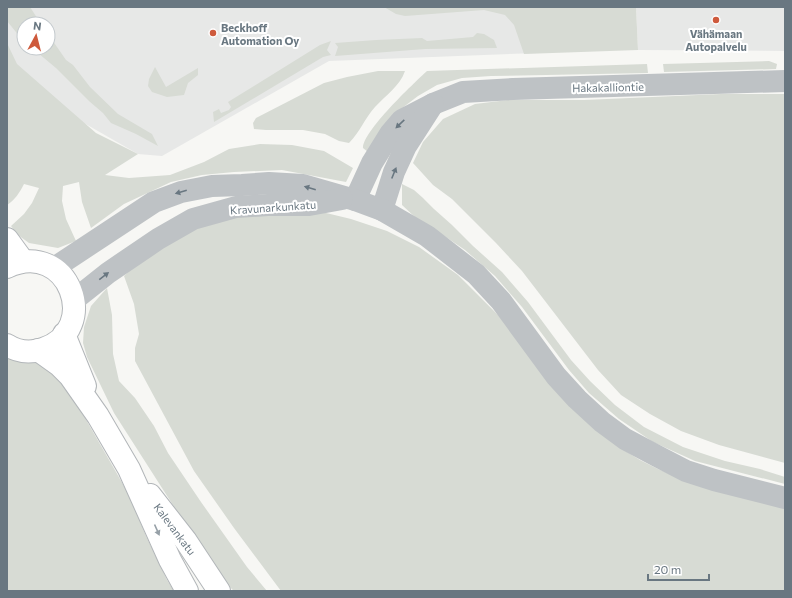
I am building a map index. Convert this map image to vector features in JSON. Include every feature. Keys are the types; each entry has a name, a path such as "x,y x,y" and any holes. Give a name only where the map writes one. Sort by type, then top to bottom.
{"main road":[{"path":"7,239 15,264 34,261 54,268 67,282 74,300 73,318 69,327 57,342 48,347 28,351 19,350 7,345"},
{"name":"Kalevankatu","path":"64,334 98,416"},
{"name":"Kalevankatu","path":"38,350 59,365 70,376 98,416 129,469 170,560 187,591"},
{"name":"Kalevankatu","path":"129,469 186,541 219,591"}],"street":[{"name":"Hakakalliontie","path":"352,199 390,134 402,120 433,104 463,92 785,81"},
{"path":"382,210 394,172 406,146 433,104"},
{"name":"Kravunarkunkatu","path":"54,268 154,202 180,192 212,186 269,183 303,186 352,199 382,210 427,236 476,274 501,301 556,376 577,399 602,422 625,439 686,471 714,480 785,498"},
{"name":"Kravunarkunkatu","path":"74,300 108,273 158,238 193,218 236,207 309,205 352,199"}],"shaded area":[{"path":"7,7 529,7 537,53 329,61 162,156 138,154 21,87 7,69"},
{"path":"7,7 30,7 36,16 16,16 16,32 7,21"},
{"path":"384,7 636,7 638,50 524,54 514,25 505,15 484,10 405,16 396,14"},
{"path":"636,7 785,7 785,51 638,50"},
{"path":"477,33 484,34 494,40 497,48 425,49 335,56 338,47 335,43 422,38 427,41 473,37"},
{"path":"331,41 327,50 331,55 323,57 214,122 213,112 219,109 221,113 229,110 231,107 228,102 320,45"},
{"path":"7,43 17,64 96,133 138,154 105,175 129,178 170,175 204,162 229,149 260,144 292,145 324,151 353,168 346,182 282,170 202,175 171,182 124,204 91,228 82,202 79,182 63,186 62,201 66,219 76,241 58,248 29,243 18,235 11,226 24,214 32,203 39,188 24,184 17,196 7,205"},
{"path":"56,46 66,60 73,65 90,87 118,114 152,134 158,146 111,123 103,113 42,56 56,56"},
{"path":"769,61 777,64 776,69 664,72 663,64"},
{"path":"647,64 648,73 491,76 462,78 437,85 418,96 397,112 368,152 363,148 365,140 380,120 427,71"},
{"path":"155,67 166,87 198,68 198,75 188,83 184,95 167,97 152,92 148,86 149,79"},
{"path":"378,71 405,71 400,81 371,111 349,143 339,141 325,134 303,130 254,129 253,123 256,118 324,83"},
{"path":"721,94 785,94 785,463 719,445 681,431 650,414 621,395 598,370 522,271 452,199 433,185 413,163 423,142 443,119 475,104 508,100 584,100"},
{"path":"402,184 414,190 502,272 528,302 571,360 615,405 644,427 683,447 725,461 760,469 785,477 785,484 695,461 653,442 619,419 589,393 569,370 522,307 495,276 465,250 417,219 402,205"},
{"path":"250,212 322,212 351,219 387,231 419,247 458,275 499,316 619,447 658,469 691,483 785,509 785,591 281,591 194,471 135,361 135,348 139,334 134,304 124,276 140,260 198,224"},
{"path":"107,288 112,315 113,354 119,381 135,398 154,426 168,453 201,502 247,567 267,591 234,591 219,577 114,413 87,357 83,343 84,327 91,306"},
{"path":"7,357 33,359 51,368 85,418 129,495 146,536 167,580 174,591 7,591"}],"place":[{"name":"Vähämaan Autopalvelu","path":"716,20"},
{"name":"Beckhoff Automation Oy","path":"213,33"}]}
